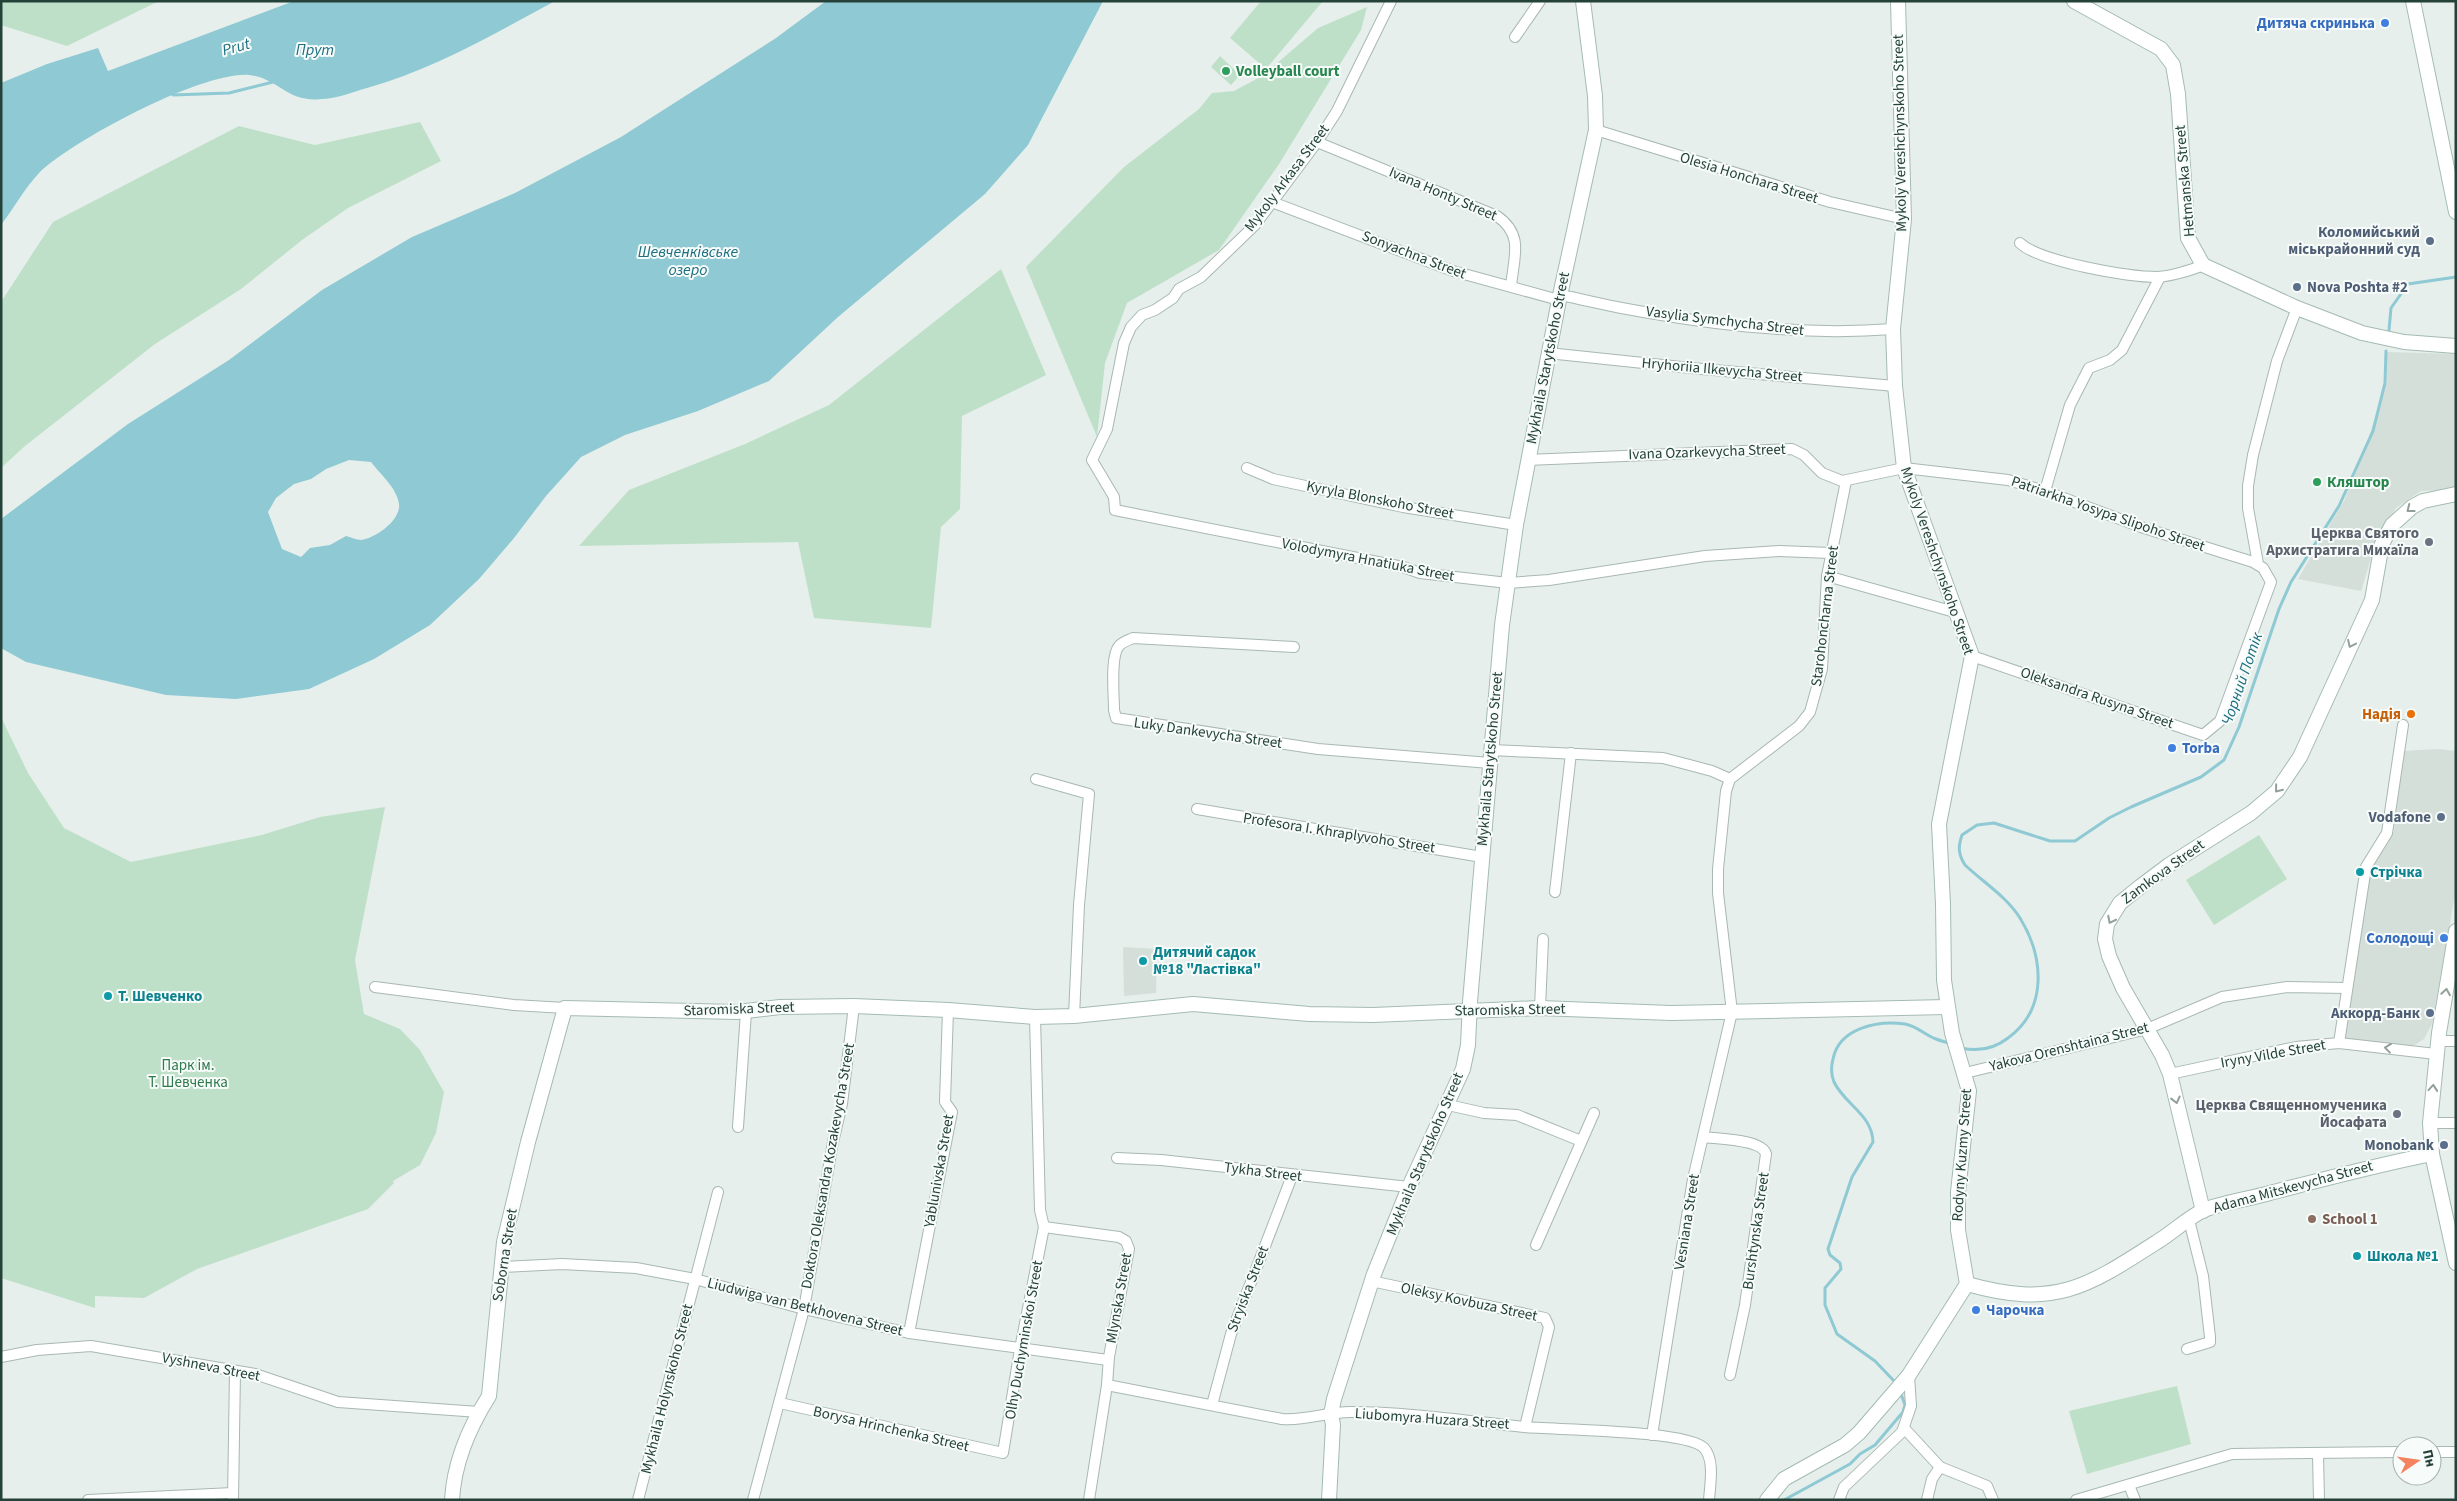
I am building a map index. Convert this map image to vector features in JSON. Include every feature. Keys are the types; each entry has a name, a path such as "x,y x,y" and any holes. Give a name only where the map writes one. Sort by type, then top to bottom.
{"street":[{"name":"Mykoly Arkasa Street","path":"1115,510 1114,497 1092,460 1107,430 1124,343 1131,326 1142,314 1156,310 1173,298 1179,289 1201,277 1255,225 1318,142 1337,111 1391,1"},
{"path":"1515,37 1540,1"},
{"name":"Mykhaila Starytskoho Street","path":"1329,1500 1333,1425 1331,1414 1372,1281 1409,1187 1461,1074 1466,1054 1490,756 1516,525 1559,298 1596,130 1595,96 1583,1"},
{"name":"Mykoly Vereshchynskoho Street","path":"1898,1 1904,219 1892,329 1895,386 1904,468 1972,656 1939,824 1944,980 1952,1033 1959,1056"},
{"name":"Hetmanska Street","path":"2074,1 2161,49 2173,65 2178,94 2188,238 2203,265"},
{"path":"2413,1 2450,159 2456,212"},
{"name":"Olesia Honchara Street","path":"1596,130 1822,200 1904,219"},
{"name":"Ivana Honty Street","path":"1318,142 1497,216 1508,224 1514,236 1511,286"},
{"name":"Sonyachna Street","path":"1272,202 1460,274 1559,298"},
{"path":"2020,243 2035,254 2110,271 2160,277 2203,265 2297,308 2377,337 2404,342 2456,346"},
{"path":"2045,491 2070,405 2089,368 2110,360 2122,350 2160,277"},
{"name":"Vasylia Symchycha Street","path":"1559,298 1756,326 1818,332 1892,329"},
{"path":"2258,564 2248,508 2248,486 2253,455 2277,361 2297,308"},
{"name":"Hryhoriia Ilkevycha Street","path":"1548,353 1895,386"},
{"name":"Ivana Ozarkevycha Street","path":"1527,460 1792,449 1804,455 1822,473 1833,479 1846,481"},
{"name":"Kyryla Blonskoho Street","path":"1247,468 1273,479 1403,507 1516,525"},
{"path":"1846,481 1904,468"},
{"name":"Patriarkha Yosypa Slipoho Street","path":"1904,468 1998,478 2045,491 2141,526 2258,564"},
{"name":"Starohoncharna Street","path":"1730,779 1790,734 1806,720 1810,712 1822,669 1827,576 1846,481"},
{"name":"Zamkova Street","path":"2203,1211 2170,1074 2162,1055 2108,956 2105,939 2107,924 2120,903 2169,865 2251,813 2278,791 2300,757 2372,600 2382,544 2392,525 2412,507 2423,501 2456,494"},
{"name":"Volodymyra Hnatiuka Street","path":"1115,510 1403,567 1420,573 1508,584 1549,580 1705,556 1779,550 1831,553"},
{"name":"Oleksandra Rusyna Street","path":"1972,656 2203,735 2220,721 2271,582 2265,570 2258,564"},
{"path":"1827,576 1958,613"},
{"name":"Luky Dankevycha Street","path":"1294,647 1134,638 1119,646 1114,655 1114,710 1116,718 1318,749 1490,756 1571,752 1663,758 1712,771 1730,779"},
{"path":"2339,1043 2366,867 2387,833 2403,725"},
{"path":"1555,892 1571,752"},
{"path":"1036,779 1089,794 1079,905 1074,1016"},
{"path":"1730,779 1724,802 1718,893 1732,1012"},
{"name":"Profesora I. Khraplyvoho Street","path":"1197,810 1482,857"},
{"path":"2456,931 2437,1048 2430,1124 2432,1154 2456,1263"},
{"path":"1540,1008 1543,939"},
{"name":"Staromiska Street","path":"375,987 514,1006 746,1012 780,1007 854,1006 948,1010 1035,1017 1074,1016 1193,1004 1309,1014 1373,1015 1540,1008 1670,1013 1947,1007"},
{"name":"Yakova Orenshtaina Street","path":"1965,1073 2147,1029 2222,997 2287,987 2347,988"},
{"name":"Doktora Oleksandra Kozakevycha Street","path":"753,1500 804,1308 832,1142 843,1098 854,1006"},
{"name":"Soborna Street","path":"452,1500 453,1482 458,1462 479,1412 489,1396 501,1266 522,1166 565,1008"},
{"name":"Yablunivska Street","path":"908,1333 952,1112 945,1102 948,1010"},
{"path":"738,1127 746,1012"},
{"name":"Vesniana Street","path":"1652,1436 1693,1179 1732,1012"},
{"path":"1035,1017 1040,1210 1044,1227"},
{"name":"Iryny Vilde Street","path":"2170,1074 2296,1047 2339,1043 2437,1048 2456,1041"},
{"name":"Rodyny Kuzmy Street","path":"1959,1056 1969,1091 1958,1192 1958,1230 1967,1284"},
{"path":"1448,1105 1484,1113 1514,1114 1581,1141"},
{"path":"1536,1245 1594,1113"},
{"path":"2430,1124 2456,1123"},
{"name":"Burshtynska Street","path":"1702,1137 1752,1143 1761,1146 1766,1154 1745,1305 1730,1375"},
{"name":"Adama Mitskevycha Street","path":"1967,1284 1989,1290 2031,1295 2078,1288 2112,1271 2203,1211 2361,1169 2432,1154"},
{"name":"Tykha Street","path":"1117,1158 1203,1164 1292,1176 1409,1187"},
{"name":"Stryiska Street","path":"1212,1405 1231,1334 1292,1176"},
{"name":"Mykhaila Holynskoho Street","path":"638,1500 718,1192"},
{"path":"2187,1349 2206,1345 2210,1342 2203,1276 2189,1220"},
{"name":"Olhy Duchyminskoi Street","path":"1003,1453 1020,1349 1044,1227"},
{"name":"Mlynska Street","path":"1044,1227 1119,1237 1127,1243 1128,1264 1108,1360 1107,1385 1089,1500"},
{"name":"Liudwiga van Betkhovena Street","path":"501,1266 562,1264 627,1267 695,1279 908,1333 1108,1360"},
{"name":"Oleksy Kovbuza Street","path":"1372,1281 1544,1318 1549,1327 1525,1427"},
{"path":"1767,1500 1784,1480 1852,1440 1909,1375 1967,1284"},
{"name":"Vyshneva Street","path":"1,1357 37,1350 90,1346 255,1374 338,1402 479,1412"},
{"path":"88,1500 233,1496 236,1371"},
{"path":"1839,1500 1844,1487 1896,1439 1904,1428 1911,1406 1909,1375"},
{"name":"Liubomyra Huzara Street","path":"1107,1385 1291,1420 1331,1414 1435,1416 1525,1427 1652,1436 1692,1441 1704,1449 1710,1458 1710,1500"},
{"name":"Borysa Hrinchenka Street","path":"780,1403 1003,1453"},
{"path":"1904,1428 1940,1466 1987,1486 1993,1500"},
{"path":"2076,1500 2232,1454 2318,1455 2392,1452"},
{"path":"2442,1452 2456,1452"},
{"path":"2318,1455 2319,1500"},
{"path":"1927,1500 1932,1479 1940,1466"},
{"path":"2128,1484 2135,1500"}],"shaded area":[{"path":"2386,352 2456,354 2456,490 2421,491 2396,508 2373,551 2361,591 2298,579 2344,501 2365,449 2387,382"},
{"path":"2438,749 2456,751 2456,889 2432,1024 2424,1039 2413,1046 2341,1038 2368,864 2384,850 2394,831 2403,751"},
{"path":"1123,947 1157,949 1156,993 1124,996"}],"green space":[{"path":"1,1 159,1 67,46 1,25"},
{"path":"1261,1 1323,1 1266,69 1230,38"},
{"path":"1367,7 1361,30 1279,164 1219,250 1127,303 1105,363 1097,437 1026,267 1124,167 1199,109 1212,93 1234,91 1262,76 1318,28"},
{"name":"Volleyball court","path":"1220,56 1240,75 1231,85 1211,67"},
{"path":"420,122 441,161 348,208 302,240 241,289 155,344 25,446 1,468 1,302 53,222 239,126 315,145"},
{"path":"1001,269 1046,375 962,416 960,509 941,527 931,628 814,618 798,542 579,546 629,490 745,444 829,405"},
{"name":"Парк ім. Т. Шевченка","path":"1,717 28,773 64,828 131,862 262,835 320,817 385,807 355,960 364,1014 400,1029 420,1050 444,1092 436,1133 420,1165 393,1181 394,1183 368,1209 197,1269 144,1298 95,1296 95,1308 1,1278"},
{"path":"2259,835 2287,879 2214,925 2186,880"},
{"path":"2177,1386 2191,1444 2087,1474 2069,1411"}],"water":[{"name":"Прут","path":"294,1 555,1 440,61 392,80 340,96 323,99 300,97 259,77 249,75 228,77 202,84 171,96 108,126 56,159 34,179 1,225 1,83 47,64 98,48 108,71"},
{"name":"Шевченківське озеро","path":"826,1 1103,1 1028,145 985,194 838,317 769,381 698,411 625,435 581,457 546,496 479,579 430,625 374,659 309,689 236,699 166,695 26,662 1,648 1,519 128,424 229,360 322,290 412,237 515,193 621,137 776,38","holes":["349,460 371,462 392,487 398,498 399,510 392,522 380,532 367,539 359,540 346,536 330,545 310,548 301,557 282,549 268,512 276,498 294,484 311,479 326,469"]}],"waterway":[{"path":"173,95 229,93 273,82"},
{"name":"Чорний Потік","path":"2389,330 2391,308 2408,284 2456,277"},
{"name":"Чорний Потік","path":"1961,1048 1986,1049 2008,1038 2021,1026 2030,1012 2036,998 2038,982 2034,949 2028,933 2015,910 1965,865 1959,850 1962,835 1977,825 1994,823 2050,841 2075,841 2109,818 2201,777 2224,760 2239,727 2279,609 2291,582 2339,506 2373,431 2385,383 2386,351"},
{"name":"Чорний Потік","path":"1895,1382 1875,1361 1837,1334 1825,1305 1825,1288 1841,1269 1840,1263 1830,1255 1828,1249 1852,1177 1873,1142 1868,1124 1834,1082 1832,1062 1837,1048 1851,1033 1861,1028 1883,1023 1909,1025 1951,1044"},
{"name":"Чорний Потік","path":"1784,1500 1850,1464 1860,1454 1875,1445 1903,1412 1905,1405 1901,1394"}],"place":[{"name":"Дитяча скринька","path":"2385,23"},
{"name":"Volleyball court","path":"1226,71"},
{"name":"Коломийський міськрайонний суд","path":"2430,241"},
{"name":"Nova Poshta #2","path":"2297,287"},
{"name":"Кляштор","path":"2317,482"},
{"name":"Церква Святого Архистратига Михаїла","path":"2429,542"},
{"name":"Надія","path":"2411,714"},
{"name":"Torba","path":"2172,748"},
{"name":"Vodafone","path":"2441,817"},
{"name":"Стрічка","path":"2360,872"},
{"name":"Солодощі","path":"2444,938"},
{"name":"Дитячий садок №18 \"Ластівка\"","path":"1143,961"},
{"name":"Т. Шевченко","path":"108,996"},
{"name":"Аккорд-Банк","path":"2430,1013"},
{"name":"Церква Священномученика Йосафата","path":"2397,1114"},
{"name":"Monobank","path":"2444,1145"},
{"name":"School 1","path":"2312,1219"},
{"name":"Школа №1","path":"2357,1256"},
{"name":"Чарочка","path":"1976,1310"}],"water label":[{"name":"Prut","path":"236,47"}]}
